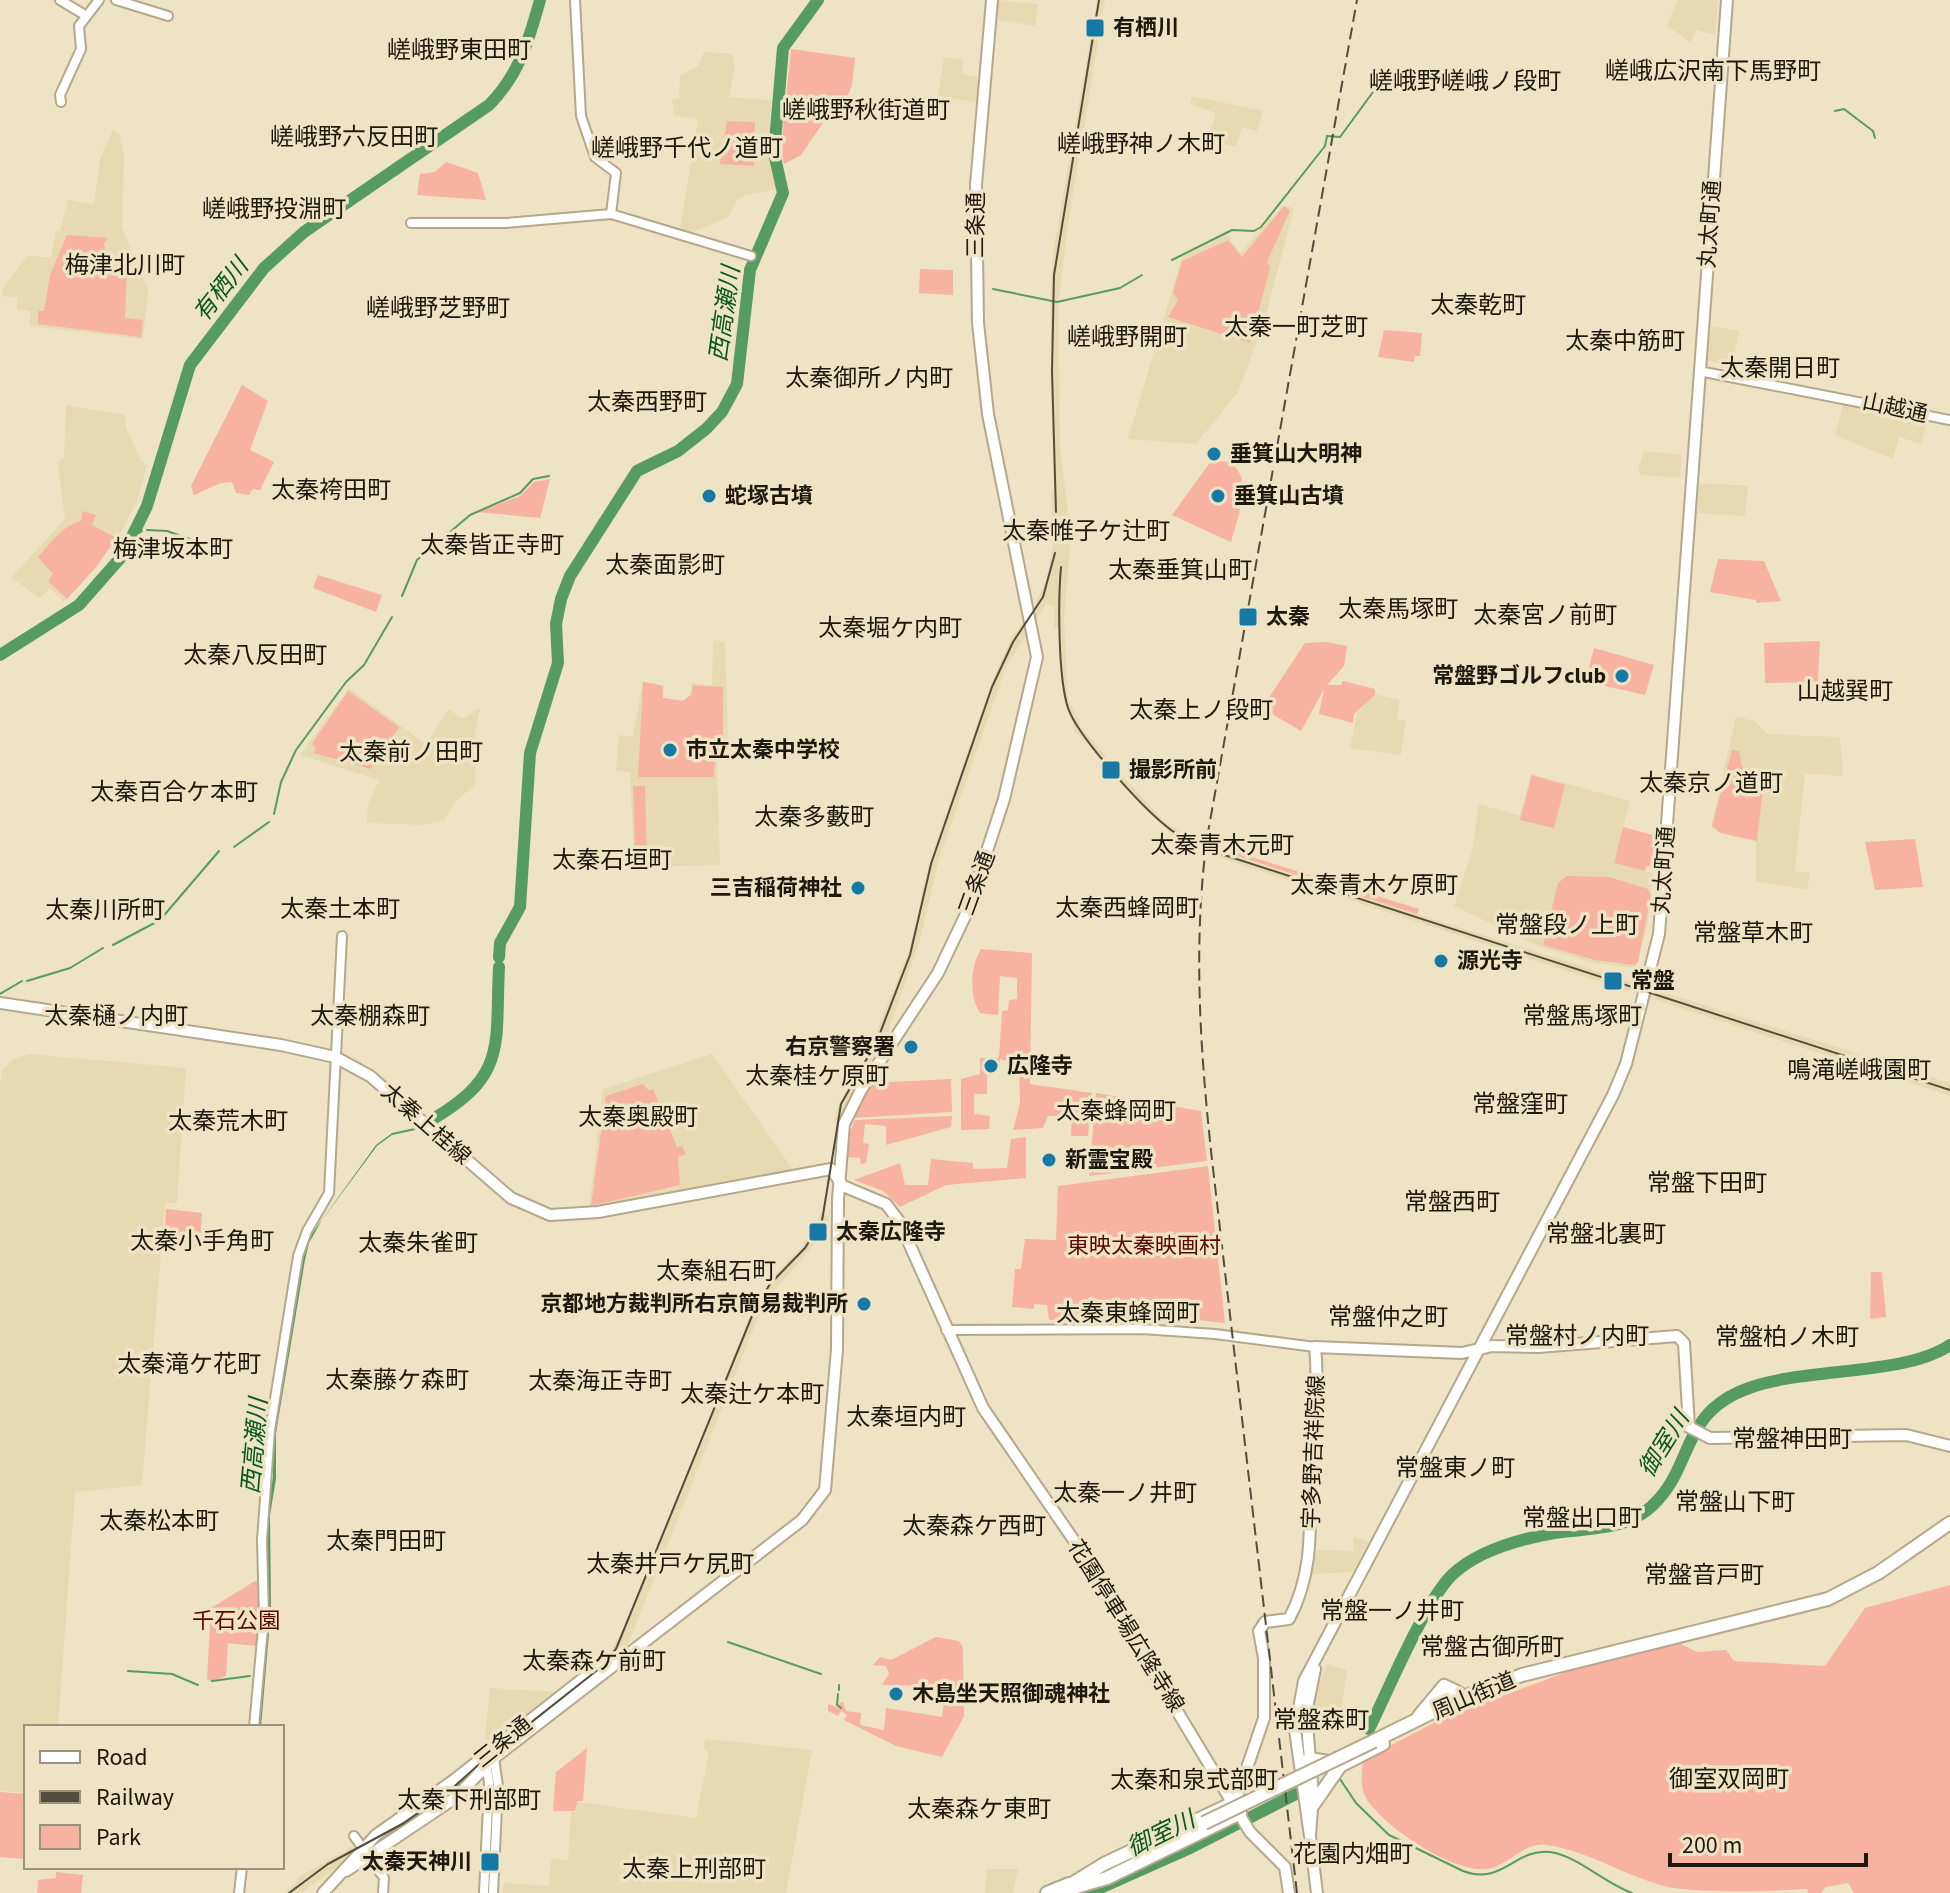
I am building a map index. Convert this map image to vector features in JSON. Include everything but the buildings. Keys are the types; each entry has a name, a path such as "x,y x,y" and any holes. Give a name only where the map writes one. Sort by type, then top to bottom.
{"highway":[{"name":"周山街道","path":"1047,1893 1071,1888 1414,1722 1444,1686 1459,1693 1461,1698 1567,1663 1819,1602 1878,1573 1950,1523"},
{"path":"1313,1805 1329,1778 1346,1762 1443,1714 1461,1698"},
{"path":"1309,1759 1332,1764 1346,1762"},
{"path":"1071,1888 1104,1864 1241,1815"}],"main road":[{"name":"三条通","path":"323,1893 365,1852 455,1798 489,1759 802,1520 825,1490 837,1349 838,1179 842,1133 848,1115 938,973 967,912 1004,799 1037,657 988,414 978,323 976,185 992,0"},
{"name":"丸太町通","path":"1317,1893 1297,1747 1301,1691 1619,1082 1659,934 1727,0"},
{"name":"太秦上桂線","path":"0,1003 281,1045 335,1057 370,1076 511,1198 528,1208 560,1216 810,1171 831,1169 838,1179"},
{"name":"花園停車場広隆寺線","path":"838,1179 843,1186 886,1204 897,1217 983,1408 1075,1542 1241,1815 1285,1867 1289,1893"},
{"name":"宇多野吉祥院線","path":"1241,1815 1264,1718 1264,1658 1259,1631 1265,1622 1289,1619 1310,1561 1311,1449 1317,1404 1315,1347 1479,1351 1492,1346 1538,1347 1677,1336 1684,1343 1694,1431 1710,1438 1906,1435 1950,1446"},
{"name":"丸太町通","path":"1310,1836 1313,1805 1306,1713 1316,1663"},
{"path":"1297,1747 1309,1759 1305,1765 1305,1817"}],"street":[{"path":"60,0 85,15"},
{"path":"61,102 60,95 81,49 79,26 99,0"},
{"path":"116,0 168,16"},
{"path":"575,0 581,116 595,157 616,173 611,214"},
{"path":"411,223 506,223 611,214 751,256"},
{"name":"山越通","path":"1699,371 1950,420"},
{"path":"254,1725 264,1617 262,1540 270,1430 298,1256 307,1231 329,1193 342,936"},
{"path":"946,1330 1142,1329 1215,1334 1315,1347"},
{"path":"484,1893 489,1759"},
{"path":"489,1759 498,1786 493,1893"},
{"path":"354,1836 384,1878 383,1893"},
{"path":"239,1893 242,1869"}],"shaded area":[{"path":"998,0 1038,4 1035,26 1000,20 997,15"},
{"path":"1097,0 1105,0 1067,230 1059,299 1050,301 1053,254"},
{"path":"1678,0 1718,0 1715,35 1696,30 1691,43 1667,25"},
{"path":"704,52 732,54 735,66 729,97 771,100 768,153 776,190 738,199 728,217 689,234 680,231 698,119 674,115 672,99 679,99 680,76 698,66"},
{"path":"944,57 963,60 962,74 980,77 978,103 938,96"},
{"path":"1192,96 1263,111 1257,131 1242,127 1236,147 1207,141 1216,113 1190,104"},
{"path":"113,130 119,134 124,156 122,227 148,290 143,339 30,326 30,311 17,309 17,297 2,296 2,290 27,256 51,257 56,231 60,231 68,199 94,205 100,159"},
{"path":"1283,205 1294,208 1264,322 1238,392 1196,444 1128,439 1182,257 1227,234 1240,253"},
{"path":"1058,302 1060,448 1071,536 1064,618 1068,698 1082,729 1163,821 1199,843 1241,858 1950,1083 1950,1096 1221,858 1173,836 1075,731 1064,698 1060,624 1054,630 1054,606 1046,604 1006,667 939,859 919,944 883,1046 840,1125 833,1123 840,1101 867,1056 909,951 930,861 992,681 1011,639 1035,605 1047,578 1053,545 1051,491 1054,491 1050,303"},
{"path":"1711,326 1739,331 1732,366 1708,361"},
{"path":"1844,401 1928,418 1921,444 1899,437 1893,459 1835,435"},
{"path":"66,405 125,415 126,428 140,459 147,466 137,501 117,540 64,602 50,589 40,598 11,578 65,519 58,466 60,459 64,458"},
{"path":"1644,451 1682,455 1680,478 1641,475 1638,470"},
{"path":"1699,483 1748,486 1745,516 1697,513"},
{"name":"市立太秦中学校","path":"713,640 725,642 728,742 717,759 720,865 634,867 630,772 616,771 619,735 633,736 643,681 664,685 663,698 684,700 690,695 692,683 712,685"},
{"path":"349,688 426,744 449,709 462,719 481,707 475,731 475,785 455,802 444,820 424,825 367,823 368,804 379,780 300,755"},
{"path":"1375,694 1399,700 1397,719 1406,720 1401,755 1350,748 1357,713"},
{"path":"1736,717 1755,721 1767,734 1840,737 1843,776 1805,774 1795,871 1810,873 1807,890 1756,881 1756,842 1720,833 1711,826"},
{"path":"1531,774 1630,801 1614,862 1654,874 1647,928 1636,968 1594,963 1541,947 1454,906 1472,851 1479,804 1520,816"},
{"path":"29,1054 186,1068 177,1203 165,1203 142,1485 75,1492 58,1725 24,1725 24,1793 0,1791 0,1083 2,1071 12,1060"},
{"path":"712,1054 793,1170 589,1209 603,1089"},
{"path":"444,1111 446,1113 420,1129 392,1135 377,1146 322,1220 309,1243 276,1433 276,1479 270,1515 271,1610 261,1725 258,1725 268,1610 267,1512 273,1477 272,1440 306,1242 376,1145 392,1133 415,1128"},
{"path":"831,1209 824,1234 772,1293 757,1320 627,1646 609,1654 628,1621 754,1307 772,1278 802,1247 821,1213 828,1216"},
{"path":"1354,1537 1368,1542 1352,1572 1312,1574 1312,1550 1353,1551"},
{"path":"1326,1664 1347,1670 1341,1712 1318,1710 1314,1701"},
{"path":"490,1688 561,1692 489,1747 485,1737"},
{"path":"705,1739 812,1750 786,1893 502,1893 504,1883 549,1886 551,1859 568,1860 571,1812 576,1812 578,1802 696,1818 709,1752 704,1750"},
{"path":"352,1847 352,1857 301,1893 284,1893 298,1881 297,1878"},
{"path":"987,1869 1018,1869 1013,1893 985,1893"}],"green space":[{"path":"791,49 855,58 852,85 841,112 825,120 801,155 784,164 781,149"},
{"path":"727,121 755,122 754,166 720,164"},
{"path":"446,162 478,173 486,200 417,195 420,174 435,172"},
{"path":"1284,206 1290,211 1267,262 1270,268 1250,343 1168,317 1178,300 1173,293 1182,261 1228,240 1242,257"},
{"path":"67,235 108,238 104,244 111,274 127,272 125,318 143,320 141,337 38,324 38,311 44,311 50,275"},
{"path":"920,269 953,270 953,295 919,293"},
{"path":"1384,330 1422,333 1420,356 1415,356 1414,362 1378,357"},
{"path":"242,385 268,401 250,450 274,462 260,490 253,489 249,495 236,493 232,482 221,483 194,495 191,486"},
{"path":"1223,461 1234,466 1242,484 1240,508 1231,542 1172,515 1209,464"},
{"path":"550,479 540,518 478,512 520,496 534,482"},
{"path":"82,511 96,515 92,525 116,538 97,566 67,599 48,581 53,574 38,557 63,530 81,521"},
{"path":"1718,559 1764,561 1781,601 1757,603 1756,600 1710,592"},
{"path":"318,575 382,595 376,612 313,588"},
{"path":"1820,641 1818,682 1765,683 1764,643"},
{"path":"1326,642 1347,646 1344,666 1327,685 1341,685 1343,681 1375,689 1375,695 1354,714 1353,723 1319,714 1324,689 1301,731 1262,708 1305,643"},
{"name":"常盤野ゴルフclub","path":"1594,648 1654,665 1645,695 1592,683 1594,670 1589,668"},
{"path":"643,682 663,686 663,698 683,701 692,694 693,685 723,687 723,737 715,760 714,777 638,777"},
{"path":"348,691 399,727 371,769 314,753 316,748 312,744"},
{"path":"1732,750 1739,751 1742,767 1765,771 1757,841 1721,833 1712,826"},
{"path":"1532,775 1565,785 1554,828 1520,820"},
{"path":"633,786 645,786 647,858 635,859"},
{"path":"1623,827 1657,836 1656,867 1646,866 1645,871 1614,863"},
{"path":"1915,839 1923,887 1875,890 1865,842"},
{"path":"1213,845 1419,909 1417,914 1213,848"},
{"path":"1567,876 1609,877 1648,889 1651,894 1638,962 1634,965 1595,960 1543,945 1558,883"},
{"path":"981,949 1032,953 1030,1084 1092,1093 1088,1136 1071,1136 1072,1116 1048,1116 1043,1128 1013,1130 1020,1103 1019,1064 1000,1059 1000,1068 987,1069 987,1094 974,1094 974,1114 990,1116 989,1129 961,1130 961,1079 980,1074 980,1058 999,1058 1002,1011 1008,1010 1009,1000 1017,999 1017,978 1000,976 998,1015 980,1013 972,981"},
{"path":"951,1079 952,1112 852,1118 872,1083"},
{"path":"643,1084 649,1091 653,1089 677,1147 682,1146 686,1154 678,1157 680,1185 591,1206 606,1096"},
{"name":"東映太秦映画村","path":"1096,1093 1201,1111 1207,1161 1089,1176"},
{"path":"952,1116 951,1127 886,1145 886,1126 865,1124 863,1143 869,1144 866,1163 861,1164 860,1158 847,1157 848,1137 855,1120"},
{"path":"1026,1137 1026,1178 946,1185 900,1207 883,1191 854,1180 900,1163 905,1185 928,1185 931,1159 973,1163 973,1169 1007,1168 1011,1139"},
{"name":"東映太秦映画村","path":"1208,1166 1225,1323 1168,1317 1049,1320 1047,1305 1034,1304 1034,1309 1012,1307 1015,1269 1021,1269 1025,1239 1056,1240 1058,1186"},
{"path":"166,1209 202,1213 200,1247 164,1244"},
{"path":"1871,1272 1882,1272 1886,1317 1870,1319"},
{"name":"千石公園","path":"255,1581 260,1582 257,1646 228,1643 226,1676 210,1681 207,1679 211,1608"},
{"path":"1950,1585 1950,1893 1854,1893 1848,1883 1826,1887 1821,1893 1808,1893 1807,1889 1688,1890 1657,1884 1579,1853 1547,1845 1530,1847 1494,1867 1472,1868 1437,1855 1401,1833 1373,1808 1363,1792 1363,1760 1445,1717 1575,1669 1679,1643 1697,1652 1726,1650 1734,1661 1825,1666 1865,1608"},
{"name":"木島坐天照御魂神社","path":"936,1637 959,1641 963,1648 964,1716 942,1757 896,1746 844,1720 847,1715 841,1711 838,1716 828,1711 828,1704 841,1709 838,1704 843,1702 846,1711 861,1713 860,1725 884,1730 886,1708 942,1717 944,1702 918,1693 937,1693 937,1686 882,1685 889,1674 886,1666 873,1665 880,1657 891,1660"},
{"path":"587,1748 583,1801 578,1801 575,1811 553,1811 556,1772"},
{"path":"0,1792 24,1794 24,1859 0,1857"},
{"path":"56,1872 83,1875 81,1893 37,1893 38,1880 56,1878"}],"waterway":[{"name":"有栖川","path":"0,655 79,605 123,555 147,506 190,365 264,268 304,232 489,105 515,69 527,43 540,0"},
{"name":"西高瀬川","path":"499,957 500,943 520,907 530,753 558,663 556,624 561,599 570,576 637,471 678,451 706,429 722,412 737,384 750,270 783,193 774,153 783,48 818,0"},
{"path":"1172,260 1232,230 1254,231 1261,227 1325,146 1327,136 1340,137 1373,92"},
{"path":"1835,111 1844,109 1873,131 1875,138"},
{"path":"993,289 1057,302 1120,288 1142,275"},
{"path":"402,596 417,560 470,515 520,493 533,479 549,476"},
{"path":"147,530 167,531 221,550"},
{"name":"有栖川","path":"132,538 142,531"},
{"path":"274,814 281,782 296,750 346,682 364,665 392,617"},
{"path":"234,847 269,822"},
{"path":"113,945 160,920 219,851"},
{"path":"27,981 70,968 103,948"},
{"name":"西高瀬川","path":"433,1119 474,1088 486,1072 496,1037 499,967"},
{"path":"0,994 22,981"},
{"name":"御室川","path":"1369,1729 1431,1603 1453,1574 1475,1558 1514,1542 1605,1527 1641,1514 1666,1490 1690,1441 1710,1411 1749,1388 1772,1381 1908,1362 1950,1345"},
{"path":"728,1642 821,1674"},
{"path":"128,1671 172,1674 198,1685"},
{"path":"212,1681 250,1676"},
{"path":"839,1685 839,1690"},
{"path":"838,1694 837,1705 841,1708"},
{"path":"1338,1776 1356,1803 1389,1835 1463,1871 1488,1874 1527,1855 1550,1852 1571,1859 1632,1893"},
{"name":"御室川","path":"1089,1893 1190,1848 1296,1794"}],"tram line":[{"path":"1056,512 1052,371 1054,275 1099,0"},
{"path":"289,1893 328,1864 404,1823 447,1793 486,1758 600,1668 616,1649 754,1311 770,1284 805,1248 822,1221 841,1104 877,1041 910,955 931,864 992,687 1013,642 1043,597 1055,553"},
{"path":"1061,567 1061,659 1068,708 1084,736 1111,770 1155,816 1183,838 1215,852 1950,1090"}],"railway":[{"path":"1297,1893 1207,1112 1201,1034 1200,917 1207,838 1357,0"}],"place":[{"name":"有栖川","path":"1095,28"},
{"name":"垂箕山大明神","path":"1214,454"},
{"name":"蛇塚古墳","path":"709,496"},
{"name":"垂箕山古墳","path":"1218,496"},
{"name":"太秦","path":"1248,617"},
{"name":"常盤野ゴルフclub","path":"1622,676"},
{"name":"市立太秦中学校","path":"670,750"},
{"name":"撮影所前","path":"1111,770"},
{"name":"三吉稲荷神社","path":"858,888"},
{"name":"源光寺","path":"1441,961"},
{"name":"常盤","path":"1613,981"},
{"name":"右京警察署","path":"911,1047"},
{"name":"広隆寺","path":"991,1066"},
{"name":"新霊宝殿","path":"1049,1160"},
{"name":"太秦広隆寺","path":"818,1232"},
{"name":"京都地方裁判所右京簡易裁判所","path":"864,1304"},
{"name":"木島坐天照御魂神社","path":"896,1694"},
{"name":"太秦天神川","path":"490,1862"}],"district":[{"name":"嵯峨野東田町","path":"459,50"},
{"name":"嵯峨広沢南下馬野町","path":"1713,71"},
{"name":"嵯峨野嵯峨ノ段町","path":"1465,81"},
{"name":"嵯峨野秋街道町","path":"866,110"},
{"name":"嵯峨野六反田町","path":"354,137"},
{"name":"嵯峨野神ノ木町","path":"1141,144"},
{"name":"嵯峨野千代ノ道町","path":"687,148"},
{"name":"嵯峨野投淵町","path":"274,209"},
{"name":"梅津北川町","path":"125,265"},
{"name":"太秦乾町","path":"1478,305"},
{"name":"嵯峨野芝野町","path":"438,308"},
{"name":"太秦一町芝町","path":"1296,327"},
{"name":"嵯峨野開町","path":"1127,337"},
{"name":"太秦中筋町","path":"1625,341"},
{"name":"太秦開日町","path":"1780,368"},
{"name":"太秦御所ノ内町","path":"869,378"},
{"name":"太秦西野町","path":"647,402"},
{"name":"太秦袴田町","path":"331,490"},
{"name":"太秦帷子ケ辻町","path":"1086,531"},
{"name":"太秦皆正寺町","path":"492,545"},
{"name":"梅津坂本町","path":"173,549"},
{"name":"太秦面影町","path":"665,565"},
{"name":"太秦垂箕山町","path":"1180,570"},
{"name":"太秦馬塚町","path":"1398,609"},
{"name":"太秦宮ノ前町","path":"1545,615"},
{"name":"太秦堀ケ内町","path":"890,628"},
{"name":"太秦八反田町","path":"255,655"},
{"name":"山越巽町","path":"1845,691"},
{"name":"太秦上ノ段町","path":"1201,710"},
{"name":"太秦前ノ田町","path":"411,752"},
{"name":"太秦京ノ道町","path":"1711,783"},
{"name":"太秦百合ケ本町","path":"174,792"},
{"name":"太秦多藪町","path":"814,817"},
{"name":"太秦青木元町","path":"1222,845"},
{"name":"太秦石垣町","path":"612,860"},
{"name":"太秦青木ケ原町","path":"1374,885"},
{"name":"太秦西蜂岡町","path":"1127,908"},
{"name":"太秦土本町","path":"340,909"},
{"name":"太秦川所町","path":"105,910"},
{"name":"常盤段ノ上町","path":"1567,925"},
{"name":"常盤草木町","path":"1753,933"},
{"name":"太秦樋ノ内町","path":"116,1016"},
{"name":"太秦棚森町","path":"370,1016"},
{"name":"常盤馬塚町","path":"1582,1016"},
{"name":"鳴滝嵯峨園町","path":"1859,1070"},
{"name":"太秦桂ケ原町","path":"817,1076"},
{"name":"常盤窪町","path":"1520,1104"},
{"name":"太秦蜂岡町","path":"1116,1111"},
{"name":"太秦奥殿町","path":"638,1117"},
{"name":"太秦荒木町","path":"228,1121"},
{"name":"常盤下田町","path":"1707,1183"},
{"name":"常盤西町","path":"1452,1202"},
{"name":"常盤北裏町","path":"1606,1234"},
{"name":"太秦小手角町","path":"202,1241"},
{"name":"太秦朱雀町","path":"418,1243"},
{"name":"太秦組石町","path":"716,1271"},
{"name":"太秦東蜂岡町","path":"1128,1313"},
{"name":"常盤仲之町","path":"1388,1317"},
{"name":"常盤村ノ内町","path":"1577,1336"},
{"name":"常盤柏ノ木町","path":"1787,1337"},
{"name":"太秦滝ケ花町","path":"189,1364"},
{"name":"太秦藤ケ森町","path":"397,1380"},
{"name":"太秦海正寺町","path":"600,1381"},
{"name":"太秦辻ケ本町","path":"752,1394"},
{"name":"太秦垣内町","path":"906,1417"},
{"name":"常盤神田町","path":"1792,1439"},
{"name":"常盤東ノ町","path":"1455,1468"},
{"name":"太秦一ノ井町","path":"1125,1493"},
{"name":"常盤山下町","path":"1735,1502"},
{"name":"常盤出口町","path":"1582,1518"},
{"name":"太秦松本町","path":"159,1521"},
{"name":"太秦森ケ西町","path":"974,1526"},
{"name":"太秦門田町","path":"386,1541"},
{"name":"太秦井戸ケ尻町","path":"670,1564"},
{"name":"常盤音戸町","path":"1704,1575"},
{"name":"常盤一ノ井町","path":"1392,1611"},
{"name":"常盤古御所町","path":"1492,1647"},
{"name":"太秦森ケ前町","path":"594,1661"},
{"name":"常盤森町","path":"1321,1720"},
{"name":"御室双岡町","path":"1729,1779"},
{"name":"太秦和泉式部町","path":"1194,1780"},
{"name":"太秦下刑部町","path":"469,1800"},
{"name":"太秦森ケ東町","path":"979,1809"},
{"name":"花園内畑町","path":"1353,1854"},
{"name":"太秦上刑部町","path":"694,1869"}]}
